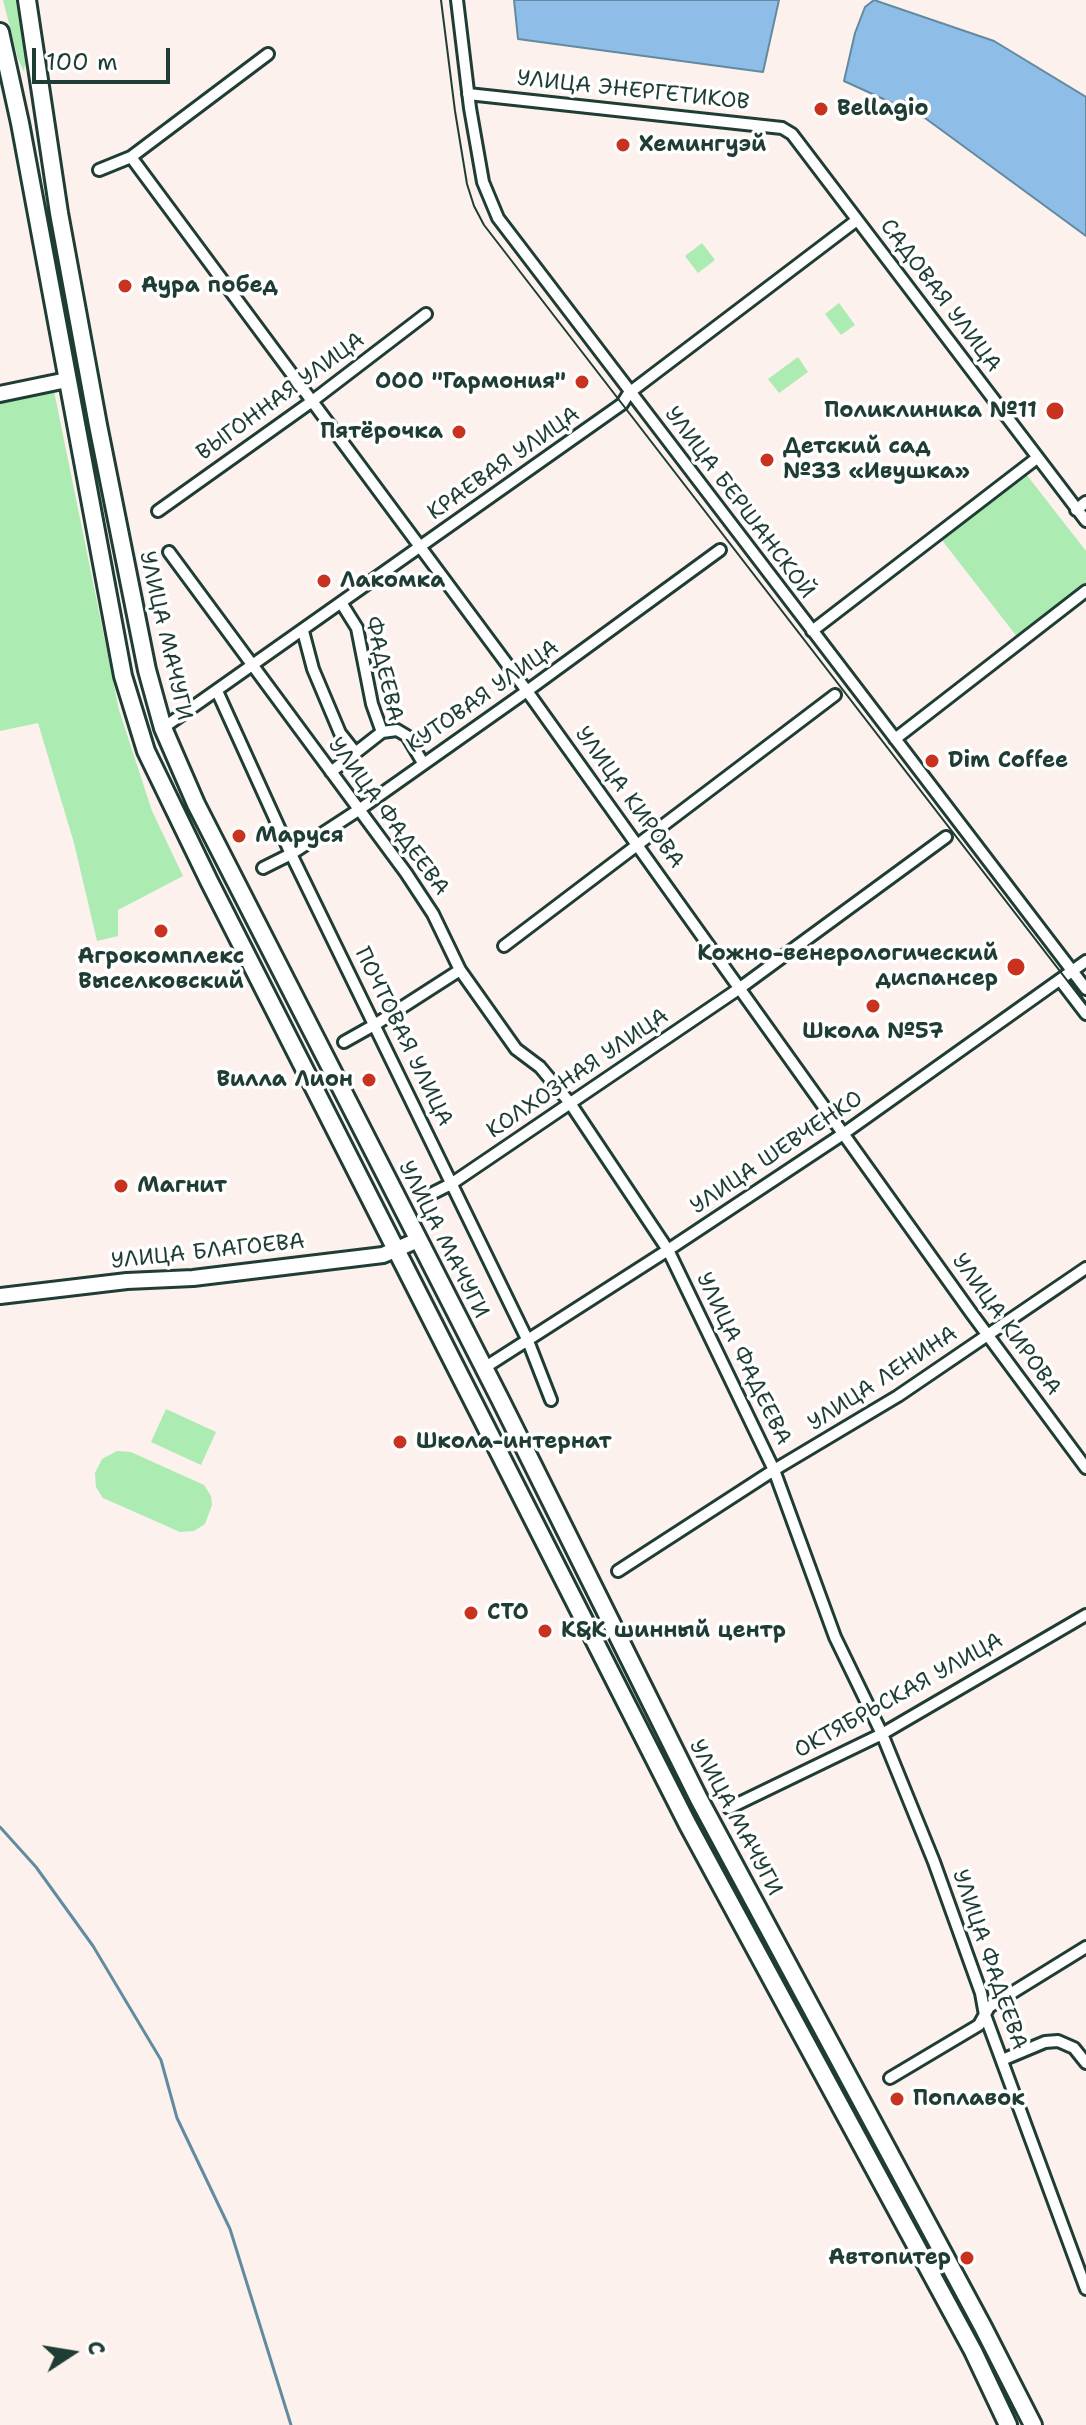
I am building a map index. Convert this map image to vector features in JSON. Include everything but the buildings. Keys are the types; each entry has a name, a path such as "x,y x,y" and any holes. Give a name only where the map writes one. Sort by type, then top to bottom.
{"main road":[{"name":"УЛИЦА МАЧУГИ","path":"27,0 59,213 98,425 140,639 163,728 196,804 484,1368 703,1807 1033,2425"},
{"name":"УЛИЦА МАЧУГИ","path":"0,32 26,154 123,676 146,751 688,1825 973,2351 1008,2425"},
{"path":"515,1483 515,1473 520,1467 535,1470"},
{"path":"860,2140 868,2143 875,2138 875,2125"},
{"path":"931,2274 929,2265 936,2258 950,2267"}],"street":[{"name":"УЛИЦА БЕРШАНСКОЙ","path":"457,0 468,94 483,182 498,218 1086,989"},
{"path":"99,170 131,157 268,54"},
{"name":"УЛИЦА ЭНЕРГЕТИКОВ","path":"468,94 782,128 792,134"},
{"name":"САДОВАЯ УЛИЦА","path":"792,134 1086,521"},
{"name":"УЛИЦА КИРОВА","path":"131,157 527,691 1086,1468"},
{"name":"КРАЕВАЯ УЛИЦА","path":"163,728 625,402 629,393 857,220"},
{"name":"ВЫГОННАЯ УЛИЦА","path":"158,511 311,402 426,314"},
{"path":"0,394 67,380"},
{"path":"812,631 1037,458"},
{"path":"1076,510 1086,502"},
{"name":"КУТОВАЯ УЛИЦА","path":"263,868 291,854 360,809 720,550"},
{"name":"УЛИЦА ФАДЕЕВА","path":"169,552 360,809 433,914 460,970 516,1049 540,1067 570,1103 668,1250 774,1470 835,1637 882,1734 934,1862 981,1993 985,2015 1082,2266 1086,2289"},
{"path":"895,739 1086,591"},
{"name":"ФАДЕЕВА","path":"331,772 382,732 372,704 357,628 342,604"},
{"path":"303,631 313,669 340,733 355,752"},
{"name":"ПОЧТОВАЯ УЛИЦА","path":"217,691 291,854 528,1341 551,1400"},
{"path":"504,946 835,695"},
{"path":"382,732 397,730 407,736 423,763"},
{"name":"КОЛХОЗНАЯ УЛИЦА","path":"423,1198 451,1184 740,988 946,837"},
{"name":"УЛИЦА ШЕВЧЕНКО","path":"484,1368 843,1134 1086,961"},
{"path":"344,1042 460,970"},
{"path":"1060,980 1086,1014"},
{"name":"УЛИЦА БЛАГОЕВА","path":"0,1296 127,1281 193,1278 383,1255 418,1240"},
{"name":"УЛИЦА ЛЕНИНА","path":"618,1571 774,1470 898,1396 1086,1268"},
{"name":"ОКТЯБРЬСКАЯ УЛИЦА","path":"729,1808 882,1734 1086,1615"},
{"path":"890,2078 979,2025 989,2007 1086,1947"},
{"path":"1002,2060 1045,2042 1058,2041 1074,2048 1086,2063"}],"green space":[{"path":"3,0 18,0 26,60 24,71 18,59"},
{"path":"702,243 715,260 698,273 685,256"},
{"path":"839,303 855,325 841,335 825,314"},
{"path":"798,357 808,372 779,393 768,379"},
{"path":"54,391 119,710 152,811 183,876 118,910 118,936 97,941 74,843 38,723 0,731 0,403"},
{"path":"1026,474 1086,551 1086,586 1018,638 941,539"},
{"path":"166,1409 216,1432 201,1465 151,1442"},
{"path":"117,1451 131,1452 204,1485 211,1496 212,1505 205,1524 194,1531 180,1532 103,1498 96,1487 95,1473 102,1459"}],"water":[{"path":"514,0 779,0 763,72 518,39"},
{"path":"874,0 994,41 1086,97 1086,236 925,118 844,81 855,33 865,7"}],"waterway":[{"path":"0,1827 36,1867 93,1946 161,2060 177,2118 230,2229 291,2425"}],"tram line":[{"path":"441,0 467,184 484,225 1086,1005"}],"place":[{"name":"Bellagio","path":"821,109"},
{"name":"Хемингуэй","path":"623,145"},
{"name":"Аура побед","path":"125,286"},
{"name":"ООО \"Гармония\"","path":"582,382"},
{"name":"Поликлиника №11","path":"1055,411"},
{"name":"Пятёрочка","path":"459,432"},
{"name":"Детский сад №33 «Ивушка»","path":"767,460"},
{"name":"Лакомка","path":"324,581"},
{"name":"Dim Coffee","path":"932,761"},
{"name":"Маруся","path":"239,836"},
{"name":"Агрокомплекс Выселковский","path":"161,931"},
{"name":"Кожно-венерологический диспансер","path":"1016,967"},
{"name":"Школа №57","path":"873,1006"},
{"name":"Вилла Лион","path":"369,1080"},
{"name":"Магнит","path":"121,1186"},
{"name":"Школа-интернат","path":"400,1442"},
{"name":"СТО","path":"471,1613"},
{"name":"K&K шинный центр","path":"545,1631"},
{"name":"Поплавок","path":"897,2099"},
{"name":"Автопитер","path":"967,2258"}]}
